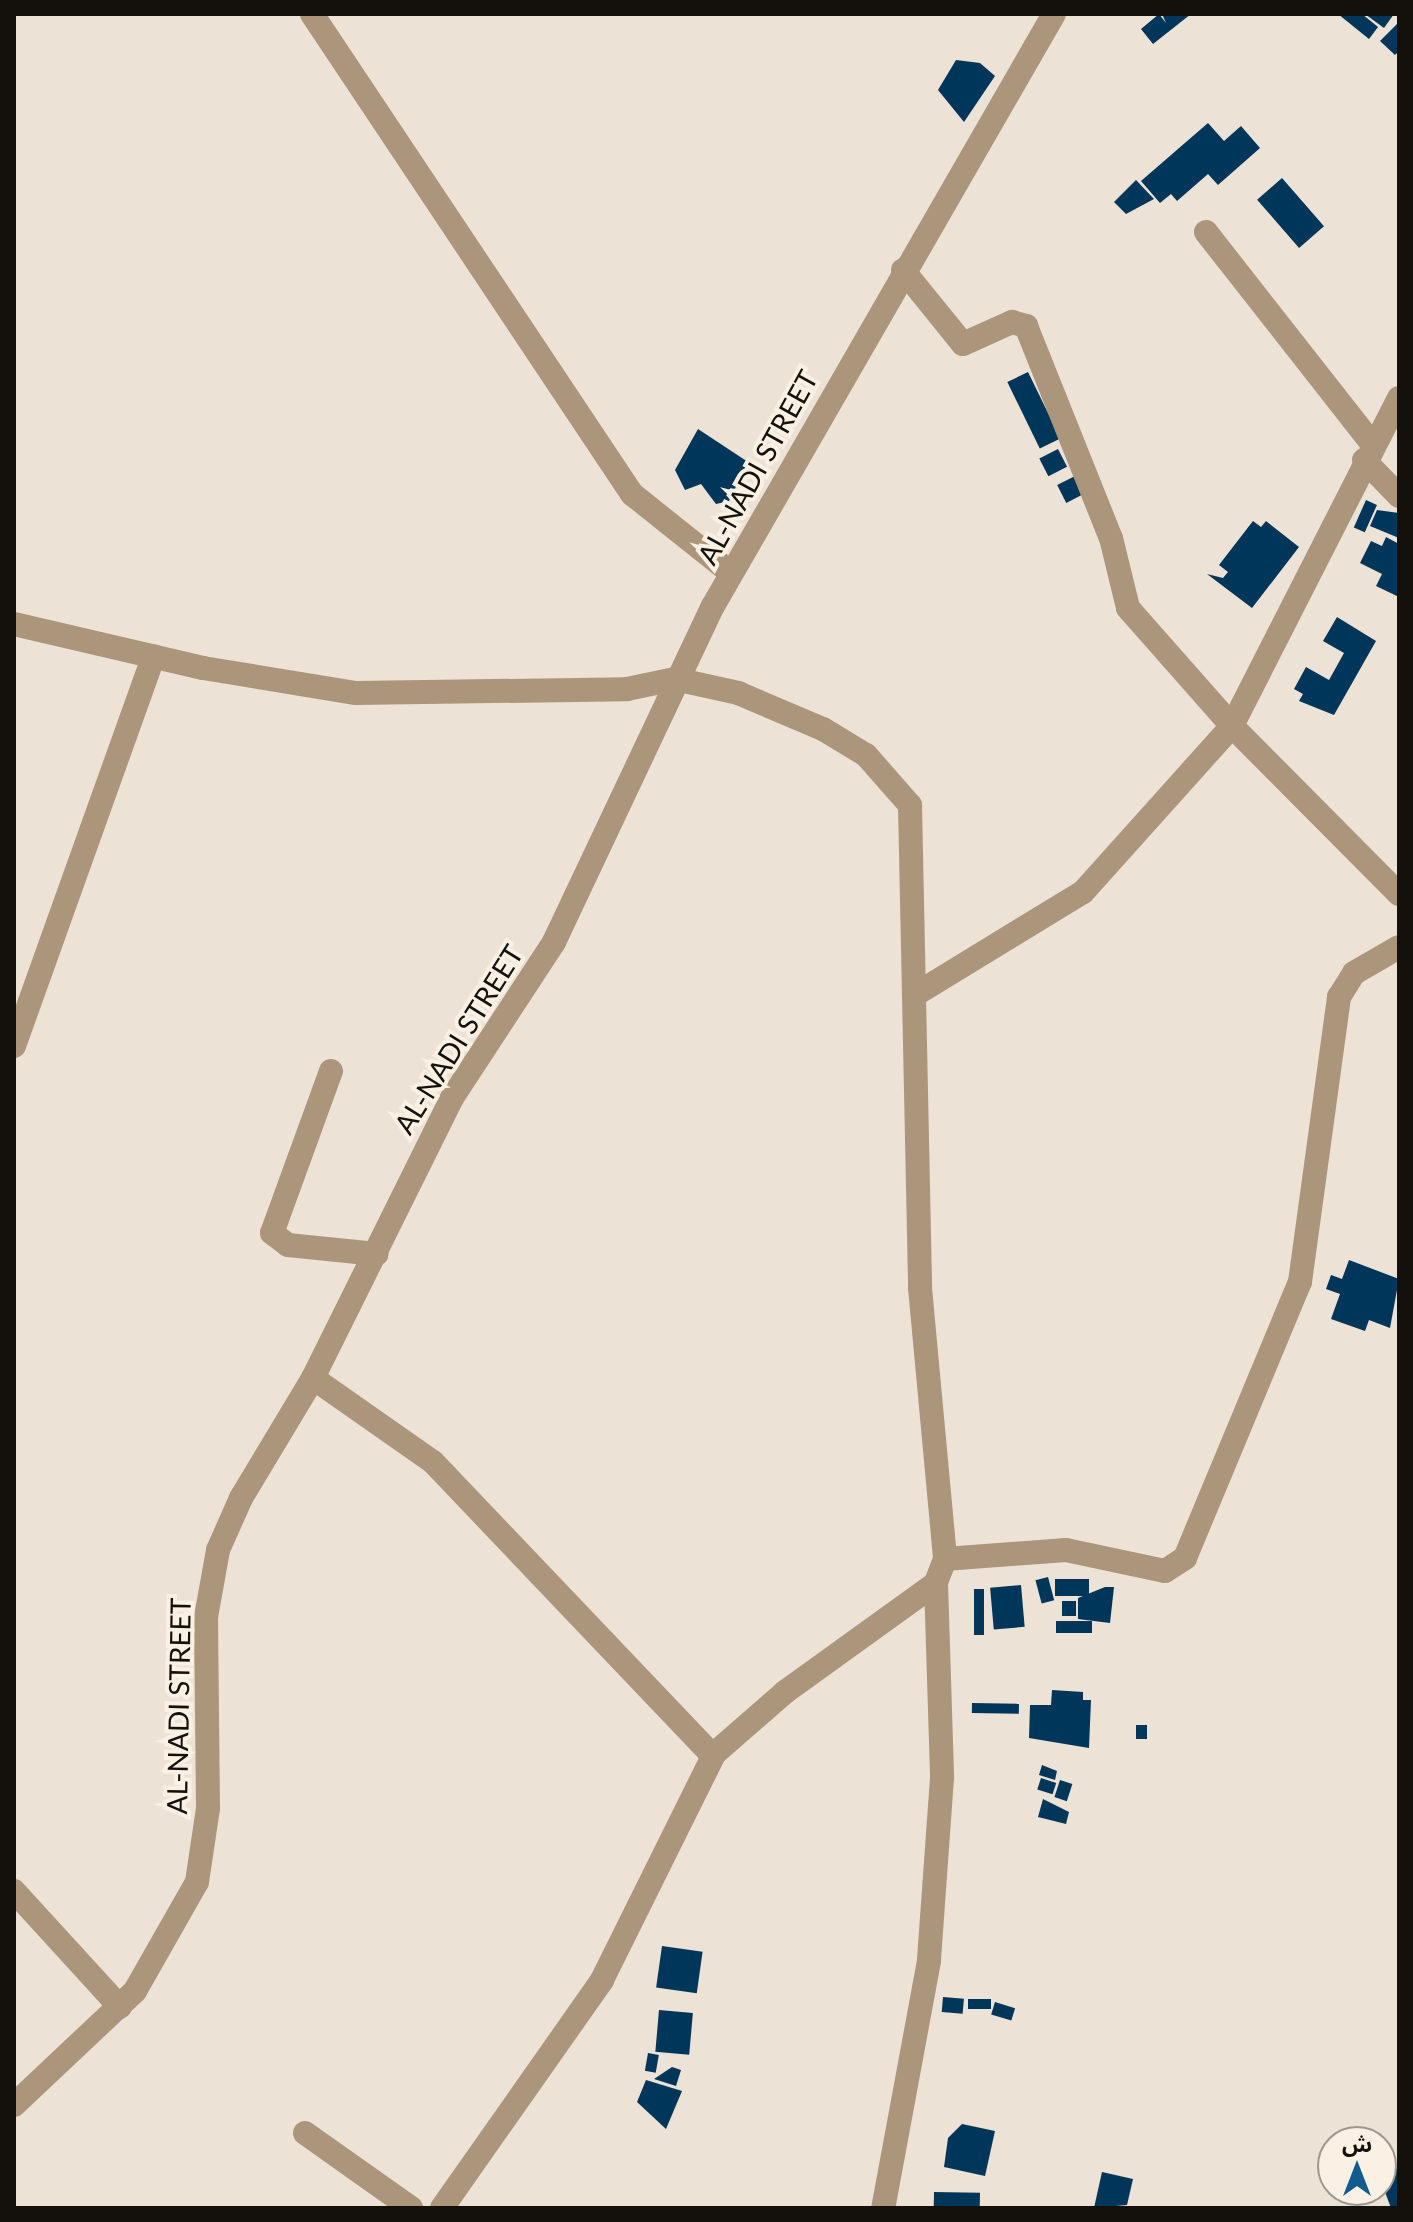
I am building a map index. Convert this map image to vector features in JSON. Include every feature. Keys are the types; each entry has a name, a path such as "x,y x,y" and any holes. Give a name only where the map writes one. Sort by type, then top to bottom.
{"street":[{"path":"312,14 632,494 731,573"},
{"name":"AL-NADI STREET","path":"14,2105 120,2007 160,1956 197,1882 208,1808 206,1617 218,1550 313,1378 452,1098 554,942 675,679 731,573 903,270 1054,14"},
{"path":"1206,232 1399,496"},
{"path":"903,270 963,344 1012,322 1026,326 1111,538 1128,608 1232,726 1399,894"},
{"path":"914,995 1083,892 1232,726 1368,452 1399,398"},
{"path":"14,624 154,656 356,693 627,689 675,679 738,693 823,729 899,788 912,821 924,1372 945,1559 936,1583 941,1833 920,2018 883,2208"},
{"path":"14,1046 154,656"},
{"path":"945,1559 1066,1550 1165,1571 1185,1558 1300,1282 1339,997 1354,973 1399,947"},
{"path":"331,1071 273,1237 377,1254"},
{"path":"313,1378 433,1462 713,1756"},
{"path":"442,2208 602,1980 713,1756 785,1692 936,1583"},
{"path":"14,1891 120,2007"},
{"path":"305,2133 411,2208"}],"building":[{"path":"1159,14 1166,23 1162,14 1191,14 1153,44 1141,29"},
{"path":"1338,14 1362,14 1378,27 1369,39"},
{"path":"1365,14 1394,14 1384,28"},
{"path":"1399,22 1399,51 1395,55 1380,41"},
{"path":"956,60 980,63 995,76 964,122 938,90"},
{"path":"1208,123 1224,141 1241,126 1260,148 1218,185 1208,174 1177,201 1171,194 1160,203 1141,181"},
{"path":"1282,178 1324,226 1299,248 1257,200"},
{"path":"1136,180 1154,199 1126,214 1114,202"},
{"path":"1028,372 1060,439 1040,449 1007,382"},
{"path":"698,429 748,462 729,501 716,504 701,484 685,490 675,470"},
{"path":"1058,449 1067,467 1048,476 1039,459"},
{"path":"1075,476 1084,494 1066,503 1057,485"},
{"path":"1366,500 1377,505 1365,532 1354,527"},
{"path":"1377,510 1399,513 1399,538 1370,526"},
{"path":"1253,521 1261,527 1266,521 1299,547 1252,608 1207,574 1223,578 1228,572 1219,565"},
{"path":"1386,537 1399,544 1399,597 1376,586 1382,574 1360,563 1371,541 1382,546"},
{"path":"1337,617 1376,641 1334,715 1299,701 1303,694 1294,689 1306,667 1329,680 1344,653 1323,641"},
{"path":"1349,1260 1399,1279 1390,1328 1369,1320 1365,1331 1331,1319 1340,1294 1326,1289 1331,1275 1342,1279"},
{"path":"1048,1577 1054,1600 1042,1604 1035,1580"},
{"path":"1055,1579 1089,1579 1089,1596 1055,1596"},
{"path":"1021,1585 1025,1627 994,1630 990,1588"},
{"path":"1105,1587 1114,1587 1110,1623 1078,1619 1078,1598"},
{"path":"974,1589 984,1589 984,1635 974,1635"},
{"path":"1062,1601 1076,1601 1076,1616 1062,1616"},
{"path":"1056,1621 1092,1621 1092,1633 1056,1633"},
{"path":"1052,1690 1083,1692 1083,1700 1091,1700 1089,1748 1029,1738 1030,1705 1051,1705"},
{"path":"972,1703 1019,1704 1019,1714 972,1713"},
{"path":"1136,1725 1147,1725 1147,1739 1136,1739"},
{"path":"1042,1765 1057,1771 1055,1780 1039,1775"},
{"path":"1041,1778 1056,1783 1053,1794 1037,1789"},
{"path":"1060,1780 1072,1784 1067,1801 1054,1797"},
{"path":"1043,1799 1069,1812 1066,1824 1038,1817"},
{"path":"662,1946 703,1952 697,1993 656,1988"},
{"path":"943,1997 964,1999 963,2014 942,2012"},
{"path":"968,1999 991,1999 991,2009 968,2009"},
{"path":"995,2002 1015,2008 1011,2021 991,2014"},
{"path":"659,2010 693,2013 689,2055 655,2052"},
{"path":"648,2053 659,2055 656,2073 645,2071"},
{"path":"672,2067 681,2070 676,2086 654,2079"},
{"path":"646,2080 682,2091 666,2129 637,2102"},
{"path":"962,2124 995,2131 985,2176 944,2167 948,2138"},
{"path":"1399,2166 1399,2208 1391,2208 1397,2206"},
{"path":"1102,2172 1133,2179 1127,2205 1094,2208"},
{"path":"934,2192 980,2193 980,2208 934,2208"}]}
